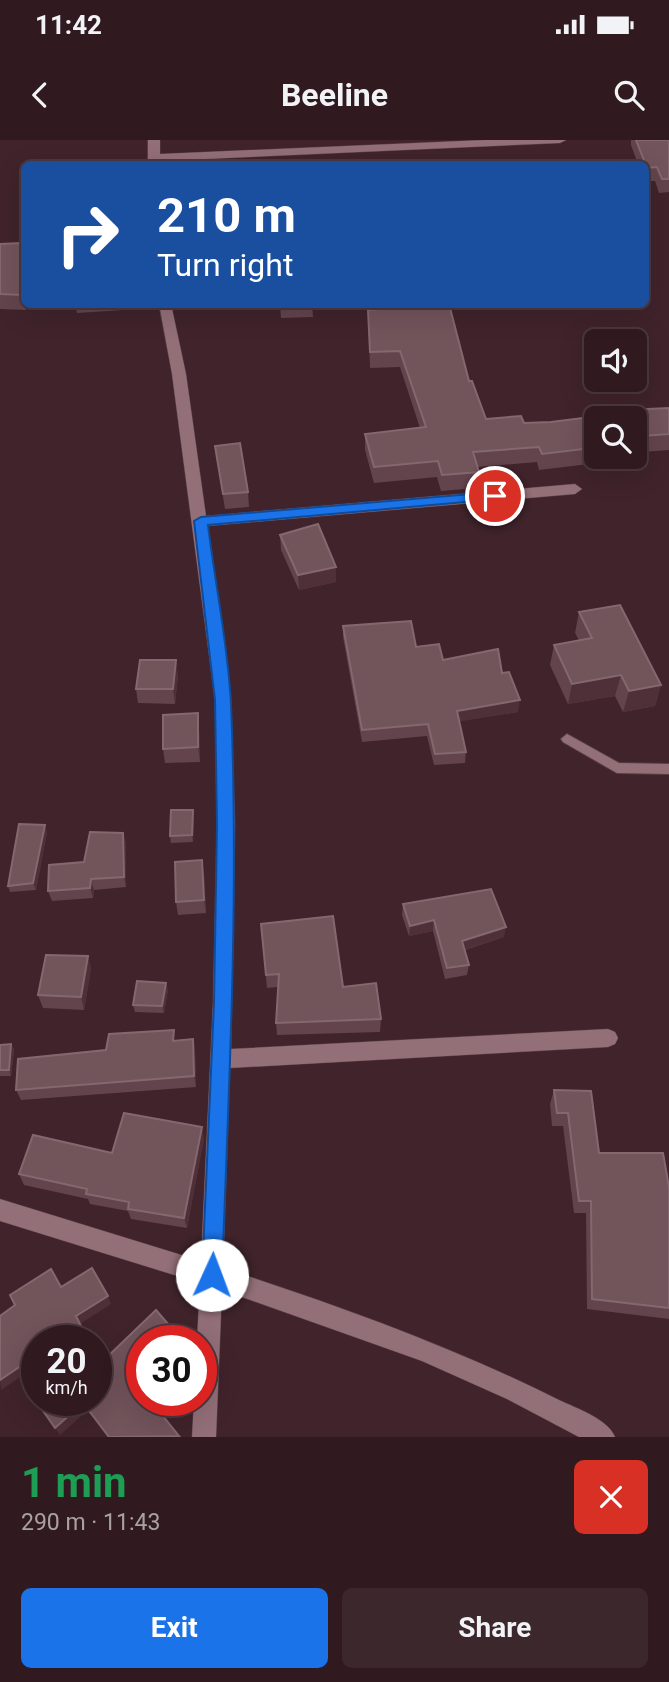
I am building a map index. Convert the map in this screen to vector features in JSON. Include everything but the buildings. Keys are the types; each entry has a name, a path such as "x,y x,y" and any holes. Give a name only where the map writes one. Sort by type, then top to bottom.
{"street":[{"path":"154,140 154,161 560,140"},
{"path":"165,308 179,374 201,521 223,700 226,825 220,1059 204,1437"},
{"path":"201,521 575,489"},
{"path":"220,1059 608,1038"},
{"path":"0,1210 155,1254 361,1324 558,1411 603,1437"}],"lane":[{"path":"567,739 617,768 669,769"}],"route":[{"path":"212,1275 223,1003 226,825 223,700 201,521 495,496"}]}
